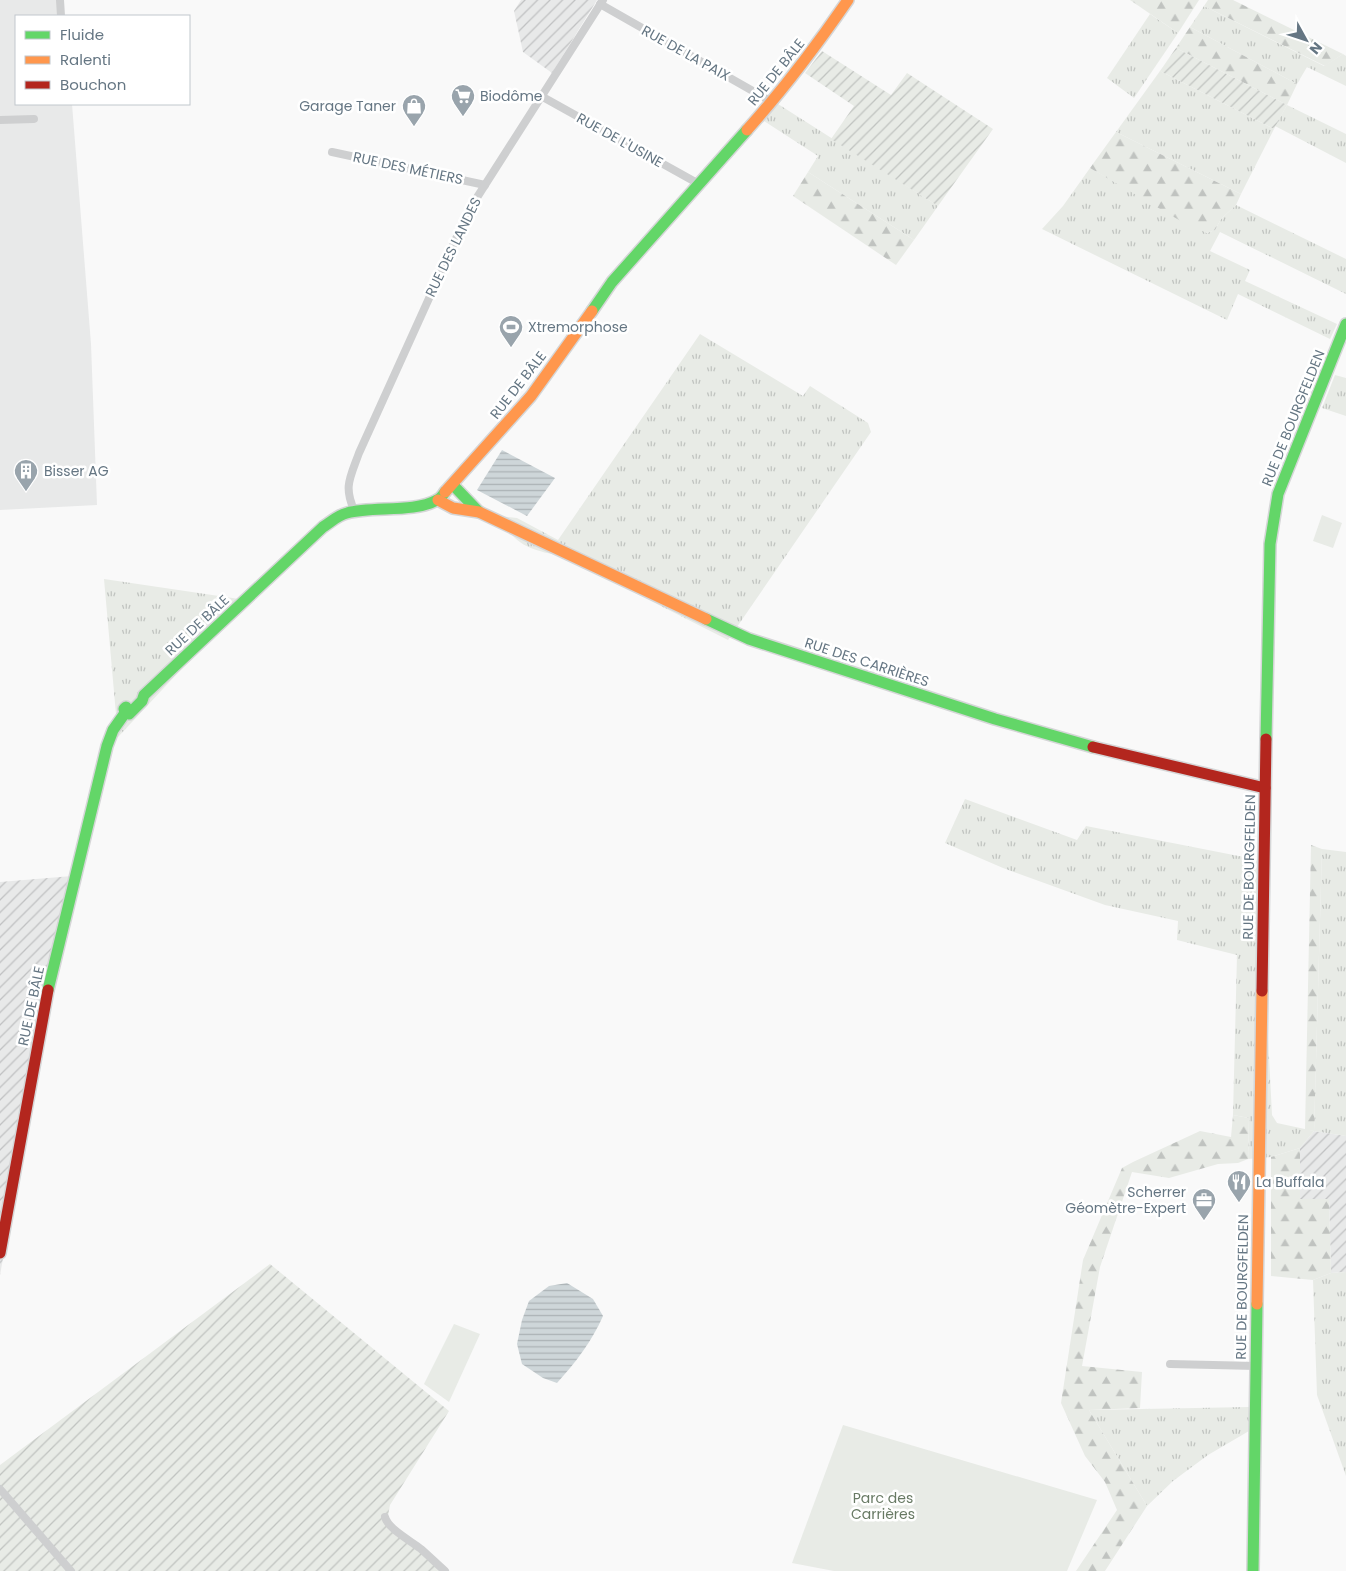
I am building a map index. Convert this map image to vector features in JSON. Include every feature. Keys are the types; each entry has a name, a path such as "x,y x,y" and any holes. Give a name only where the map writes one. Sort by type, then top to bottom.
{"street":[{"path":"60,0 61,15"},
{"name":"RUE DE BÂLE","path":"0,1253 45,1004 108,746 113,730 124,713 124,709 138,695 144,695 324,527 346,513 424,506 438,500 531,396 612,282 772,102 814,49 848,0"},
{"name":"RUE DE LA PAIX","path":"602,2 772,102"},
{"name":"RUE DES LANDES","path":"355,512 349,499 348,489 359,453 464,220 602,2"},
{"name":"RUE DE L'USINE","path":"541,96 699,184"},
{"path":"0,120 34,120"},
{"name":"RUE DES MÉTIERS","path":"332,152 485,185"},
{"name":"RUE DE BOURGFELDEN","path":"1253,1571 1270,544 1278,494 1346,324"},
{"name":"RUE DES CARRIÈRES","path":"452,485 479,512"},
{"name":"RUE DES CARRIÈRES","path":"438,500 454,508 479,512 750,639 1070,742 1265,788"},
{"path":"1170,1364 1256,1366"},
{"path":"0,1489 71,1571"},
{"path":"385,1518 385,1521 420,1548 445,1571"}],"shaded area":[{"path":"0,0 63,0 64,15 15,15 15,105 72,105 91,344 97,505 0,510"},
{"path":"521,0 597,0 552,73 523,52 514,11"},
{"path":"502,450 555,478 527,516 477,490"},
{"path":"72,876 47,1018 0,1275 0,882"},
{"path":"1314,1131 1346,1136 1346,1272 1331,1273 1329,1199 1300,1199 1300,1148"},
{"path":"567,1283 593,1299 603,1316 583,1351 557,1383 543,1378 522,1364 517,1344 522,1320 529,1301 549,1286"}],"green space":[{"path":"1130,0 1199,0 1178,33"},
{"path":"1208,0 1233,0 1343,54 1325,66 1204,6"},
{"path":"1204,6 1324,66 1343,54 1346,56 1346,86 1307,67 1297,84 1190,27"},
{"path":"1150,14 1178,33 1134,98 1107,78"},
{"path":"1190,27 1297,84 1287,105 1176,48"},
{"path":"1176,48 1287,105 1274,129 1160,71"},
{"path":"822,51 891,95 907,73 993,129 938,206 831,139 854,106 805,73"},
{"path":"1160,71 1274,129 1241,194 1116,132"},
{"path":"778,104 938,206 914,240 808,172 818,156 764,121"},
{"path":"1287,105 1346,134 1346,163 1275,126"},
{"path":"1116,132 1241,194 1236,205 1221,219 1215,230 1207,233 1179,220 1090,168"},
{"path":"1090,168 1207,233 1215,230 1221,219 1236,205 1346,259 1346,294 1220,232 1210,251 1250,270 1245,281 1337,324 1330,339 1238,294 1227,320 1042,229 1063,206"},
{"path":"808,172 914,240 896,265 793,196"},
{"path":"700,334 803,396 810,386 868,423 871,432 728,640 562,556 532,549 511,534 500,516 517,518 558,540"},
{"path":"1335,375 1346,378 1346,416 1322,408"},
{"path":"1322,515 1342,523 1333,548 1313,541"},
{"path":"104,579 246,600 118,737"},
{"path":"965,799 1077,840 1086,826 1259,860 1272,1115 1277,1123 1314,1131 1300,1148 1271,1157 1248,1159 1249,1118 1233,1115 1237,955 1177,940 1178,921 1105,905 1003,868 945,843"},
{"path":"1311,845 1322,849 1314,1131 1305,1130"},
{"path":"1322,849 1346,852 1346,1136 1314,1131"},
{"path":"1233,1115 1249,1118 1248,1159 1238,1163 1218,1164 1169,1178 1132,1172 1100,1267 1082,1366 1142,1372 1140,1408 1089,1410 1147,1506 1105,1571 1076,1571 1117,1510 1105,1482 1085,1456 1061,1403 1083,1260 1122,1168 1200,1131 1231,1137"},
{"path":"1300,1148 1300,1199 1329,1199 1331,1273 1313,1280 1271,1276 1271,1157"},
{"path":"270,1264 449,1411 390,1505 387,1521 444,1571 0,1571 0,1465"},
{"path":"1346,1272 1346,1476 1317,1395 1313,1280 1331,1273"},
{"path":"454,1324 480,1334 449,1402 424,1384"},
{"path":"1249,1407 1249,1431 1208,1455 1173,1481 1147,1506 1089,1410"},
{"name":"Parc des Carrières","path":"843,1425 1097,1500 1067,1571 834,1571 792,1563"}],"traffic: fast":[{"path":"592,311 612,282 747,130"},
{"path":"1266,739 1270,544 1278,494 1346,324"},
{"path":"453,485 479,512"},
{"path":"125,713 129,714 142,701 144,695 323,527 344,514 357,511 417,507 428,504 439,499 445,492"},
{"path":"706,619 749,639 995,719 1093,747"},
{"path":"48,990 107,746 113,730 125,713 124,709 126,707"},
{"path":"1253,1571 1257,1304"}],"traffic: slow":[{"path":"747,130 800,66 848,0"},
{"path":"445,492 531,396 592,311"},
{"path":"438,500 453,508 479,512 706,619"},
{"path":"1257,1304 1262,991"}],"traffic: jam":[{"path":"1262,991 1266,739"},
{"path":"1093,747 1265,788"},
{"path":"0,1253 48,990"}],"place":[{"name":"Biodôme","path":"463,117"},
{"name":"Garage Taner","path":"414,127"},
{"name":"Xtremorphose","path":"511,348"},
{"name":"Bisser AG","path":"26,492"},
{"name":"La Buffala","path":"1239,1203"},
{"name":"Scherrer Géomètre-Expert","path":"1204,1221"}]}
